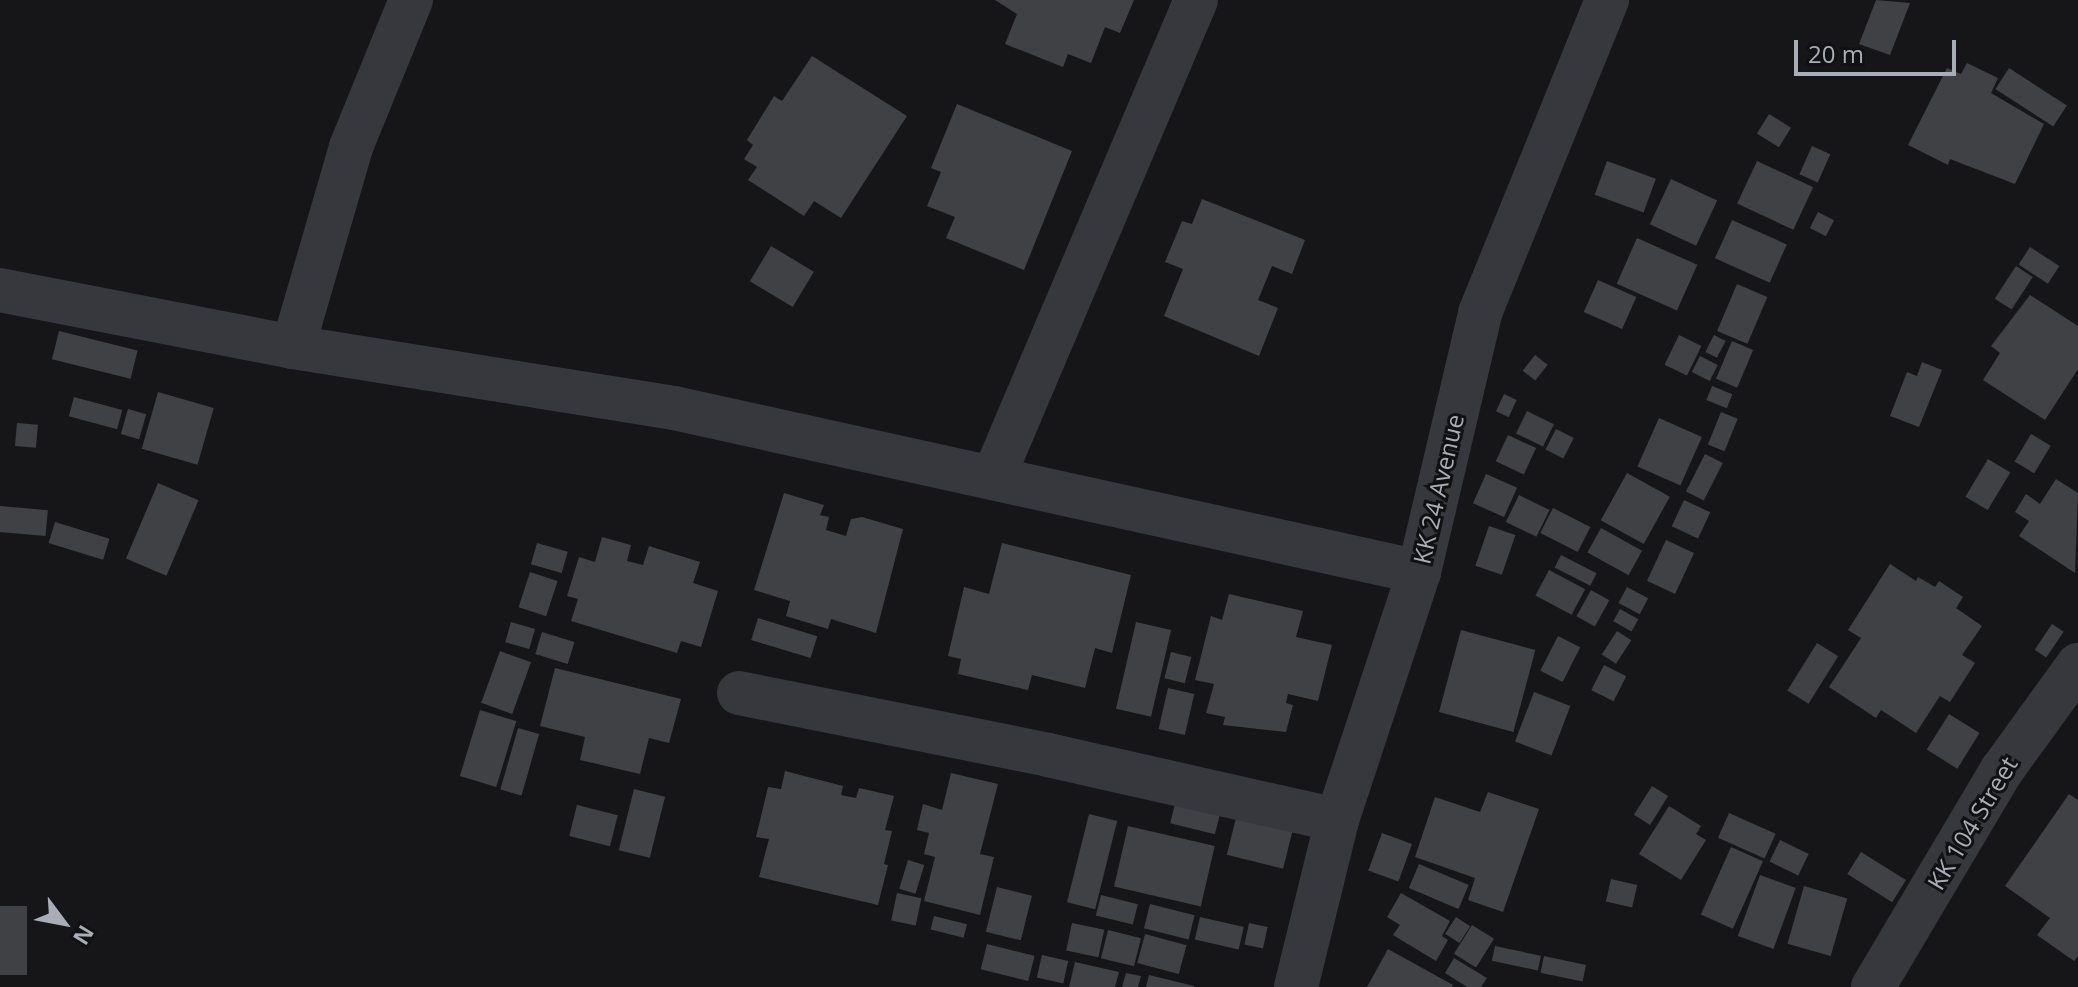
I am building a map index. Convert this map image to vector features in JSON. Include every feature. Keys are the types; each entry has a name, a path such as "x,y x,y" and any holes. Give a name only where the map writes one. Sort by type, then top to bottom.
{"street":[{"path":"293,347 351,147 411,0"},
{"path":"993,478 1196,0"},
{"name":"KK 24 Avenue","path":"1296,987 1337,820 1419,572 1480,313 1607,0"},
{"path":"0,290 293,347 674,408 1419,572"},
{"name":"KK 104 Street","path":"1873,987 2002,770 2078,665"},
{"path":"739,693 1048,755 1337,820"}],"building":[{"path":"995,0 1134,0 1120,33 1105,27 1091,63 1068,54 1063,67 1005,44 1017,14"},
{"path":"1876,0 1910,3 1890,55 1859,44"},
{"path":"812,56 907,116 841,218 814,201 804,216 748,180 757,167 744,159 753,145 747,140 774,96 782,101"},
{"path":"1967,63 1998,78 1991,93 2044,124 2015,184 1950,159 1948,165 1908,145 1947,68 1961,74"},
{"path":"2009,68 2067,106 2053,127 1995,89"},
{"path":"957,104 1072,151 1024,270 946,238 955,217 927,206 941,172 931,168"},
{"path":"1769,114 1791,128 1779,147 1757,134"},
{"path":"1812,146 1830,154 1818,182 1799,174"},
{"path":"1607,161 1656,179 1644,213 1595,195"},
{"path":"1757,161 1813,187 1793,230 1737,204"},
{"path":"1671,179 1717,201 1696,246 1650,224"},
{"path":"1202,199 1305,240 1292,274 1272,266 1258,300 1278,308 1259,356 1164,316 1183,269 1165,262 1182,221 1192,224"},
{"path":"1818,212 1834,220 1826,236 1810,228"},
{"path":"1732,220 1787,244 1770,283 1715,258"},
{"path":"1637,238 1697,265 1677,311 1617,284"},
{"path":"771,246 814,272 793,307 750,281"},
{"path":"2030,247 2059,266 2048,284 2019,265"},
{"path":"2016,266 2033,277 2012,310 1995,299"},
{"path":"1598,280 1636,297 1622,329 1584,312"},
{"path":"1737,284 1767,297 1747,344 1717,331"},
{"path":"2030,295 2078,326 2078,369 2045,420 1983,380 2000,353 1991,346"},
{"path":"59,331 138,351 131,379 52,359"},
{"path":"1679,335 1701,346 1687,376 1665,365"},
{"path":"1714,335 1726,341 1717,358 1705,352"},
{"path":"1732,341 1753,350 1737,388 1716,379"},
{"path":"1535,355 1548,365 1535,381 1523,371"},
{"path":"1700,356 1718,365 1710,381 1692,372"},
{"path":"1922,362 1942,370 1919,427 1890,416 1907,372 1917,376"},
{"path":"1712,386 1732,394 1727,408 1706,400"},
{"path":"158,392 214,408 197,465 142,449"},
{"path":"1504,394 1517,400 1509,417 1496,411"},
{"path":"74,397 122,410 117,429 69,416"},
{"path":"128,409 146,414 139,439 121,434"},
{"path":"1527,411 1554,424 1543,447 1516,433"},
{"path":"1721,412 1738,419 1725,451 1708,444"},
{"path":"1659,418 1702,437 1680,486 1637,466"},
{"path":"17,423 38,425 36,448 15,446"},
{"path":"1556,429 1574,438 1563,459 1546,449"},
{"path":"2031,434 2051,446 2034,473 2015,461"},
{"path":"1508,435 1536,448 1524,474 1496,461"},
{"path":"1705,454 1723,463 1704,501 1686,491"},
{"path":"1988,459 2010,472 1988,510 1965,497"},
{"path":"1627,473 1670,497 1644,544 1601,520"},
{"path":"1486,474 1517,488 1504,517 1473,503"},
{"path":"2056,479 2078,493 2075,573 2019,536 2029,521 2015,512 2026,494 2040,504"},
{"path":"158,483 199,500 166,576 126,558"},
{"path":"784,493 824,505 820,515 829,517 826,530 846,536 851,519 862,517 903,529 876,633 831,619 828,629 786,616 790,601 754,590"},
{"path":"1519,495 1550,510 1536,537 1506,522"},
{"path":"1684,500 1710,512 1698,539 1672,526"},
{"path":"0,506 48,510 46,536 0,532"},
{"path":"1553,508 1590,527 1578,552 1540,533"},
{"path":"55,522 110,539 103,560 49,543"},
{"path":"1489,526 1515,535 1502,575 1475,566"},
{"path":"1601,528 1642,551 1629,575 1587,552"},
{"path":"602,537 631,545 627,561 643,565 649,546 700,562 693,583 718,591 701,647 681,641 677,653 571,621 578,599 567,596 579,557 595,562"},
{"path":"1666,540 1694,553 1675,594 1647,581"},
{"path":"537,543 568,552 562,573 531,564"},
{"path":"1002,543 1131,575 1112,653 1095,648 1085,688 1032,675 1028,690 958,674 961,659 948,656 964,587 989,594"},
{"path":"1561,555 1597,573 1590,586 1555,567"},
{"path":"1890,564 1916,581 1918,577 1935,587 1939,581 1963,597 1956,608 1982,626 1962,655 1975,663 1950,702 1940,696 1916,733 1881,710 1876,718 1829,687 1861,638 1848,630"},
{"path":"1549,570 1585,589 1572,615 1535,596"},
{"path":"530,572 558,581 546,616 519,607"},
{"path":"1627,587 1648,598 1640,614 1619,603"},
{"path":"1591,590 1609,600 1595,626 1576,616"},
{"path":"1229,594 1303,611 1296,637 1332,645 1318,701 1288,694 1286,703 1293,705 1286,732 1223,725 1225,717 1206,713 1214,684 1195,680 1211,616 1222,620"},
{"path":"1620,609 1638,619 1632,631 1613,621"},
{"path":"758,618 817,636 811,658 751,640"},
{"path":"511,622 535,629 529,649 505,642"},
{"path":"1136,622 1171,630 1151,717 1116,709"},
{"path":"2052,624 2064,632 2046,658 2035,650"},
{"path":"1461,630 1535,650 1513,732 1439,712"},
{"path":"1617,631 1631,640 1616,664 1602,654"},
{"path":"542,632 575,642 568,664 535,654"},
{"path":"1558,636 1580,647 1563,682 1540,671"},
{"path":"1817,643 1838,656 1809,704 1787,690"},
{"path":"500,651 531,662 512,714 481,703"},
{"path":"1171,652 1191,657 1185,683 1164,678"},
{"path":"1604,665 1626,676 1614,701 1591,690"},
{"path":"555,668 681,699 669,743 649,738 640,774 580,760 585,737 540,726"},
{"path":"1168,688 1194,694 1185,735 1159,729"},
{"path":"1534,692 1570,706 1551,755 1515,741"},
{"path":"480,710 516,721 496,787 460,776"},
{"path":"1949,714 1980,733 1957,769 1927,750"},
{"path":"518,728 539,734 522,796 500,790"},
{"path":"785,771 843,786 841,795 856,798 859,788 894,796 885,830 892,831 884,864 888,865 878,905 759,877 769,839 756,837 768,787 781,789"},
{"path":"951,773 998,784 980,854 994,857 980,915 924,901 935,857 924,854 929,833 917,830 923,804 942,810"},
{"path":"1652,786 1668,796 1650,825 1634,815"},
{"path":"634,789 665,797 650,858 619,850"},
{"path":"1488,792 1539,809 1503,912 1468,900 1475,878 1415,857 1435,797 1480,812"},
{"path":"2069,794 2078,800 2078,956 2074,961 2037,935 2050,918 2005,886"},
{"path":"1177,796 1222,807 1215,834 1170,823"},
{"path":"577,805 618,815 610,846 569,836"},
{"path":"1669,806 1701,826 1696,834 1706,840 1681,880 1639,854"},
{"path":"1729,813 1776,834 1765,858 1718,838"},
{"path":"1089,814 1117,821 1095,909 1067,902"},
{"path":"1237,814 1293,828 1283,869 1227,855"},
{"path":"1128,826 1215,846 1201,906 1114,886"},
{"path":"1382,833 1412,844 1398,882 1368,871"},
{"path":"1780,840 1809,854 1798,876 1769,862"},
{"path":"1731,847 1763,861 1733,929 1701,915"},
{"path":"1861,852 1906,880 1892,902 1847,874"},
{"path":"908,860 924,865 915,894 899,889"},
{"path":"1419,864 1469,885 1459,909 1409,888"},
{"path":"1760,875 1796,888 1773,949 1738,936"},
{"path":"1611,879 1637,885 1632,907 1606,901"},
{"path":"1804,886 1847,898 1831,956 1787,944"},
{"path":"997,887 1032,896 1021,940 986,932"},
{"path":"897,893 921,898 916,926 891,920"},
{"path":"1401,893 1450,921 1442,936 1448,940 1436,961 1393,935 1400,925 1387,917"},
{"path":"1101,895 1138,904 1133,925 1096,915"},
{"path":"1150,904 1195,915 1189,939 1144,928"},
{"path":"0,906 27,906 27,975 0,975"},
{"path":"934,916 967,924 964,938 931,930"},
{"path":"1200,917 1244,927 1239,950 1195,939"},
{"path":"1456,917 1470,926 1459,943 1445,934"},
{"path":"1072,923 1104,930 1098,957 1066,950"},
{"path":"1249,923 1268,927 1263,948 1244,945"},
{"path":"1472,925 1494,939 1476,968 1454,954"},
{"path":"1108,930 1141,938 1134,966 1101,958"},
{"path":"1145,934 1187,945 1179,974 1137,963"},
{"path":"987,944 1035,956 1028,981 981,969"},
{"path":"1495,946 1541,956 1538,970 1492,961"},
{"path":"1388,949 1453,985 1452,987 1367,987"},
{"path":"1042,955 1068,961 1063,983 1037,977"},
{"path":"1544,956 1586,965 1583,982 1540,973"},
{"path":"1454,958 1487,978 1481,987 1467,987 1445,973"},
{"path":"1075,962 1119,972 1115,987 1069,987"},
{"path":"1126,973 1141,976 1138,987 1122,987"},
{"path":"1149,975 1194,986 1194,987 1146,987"}]}
